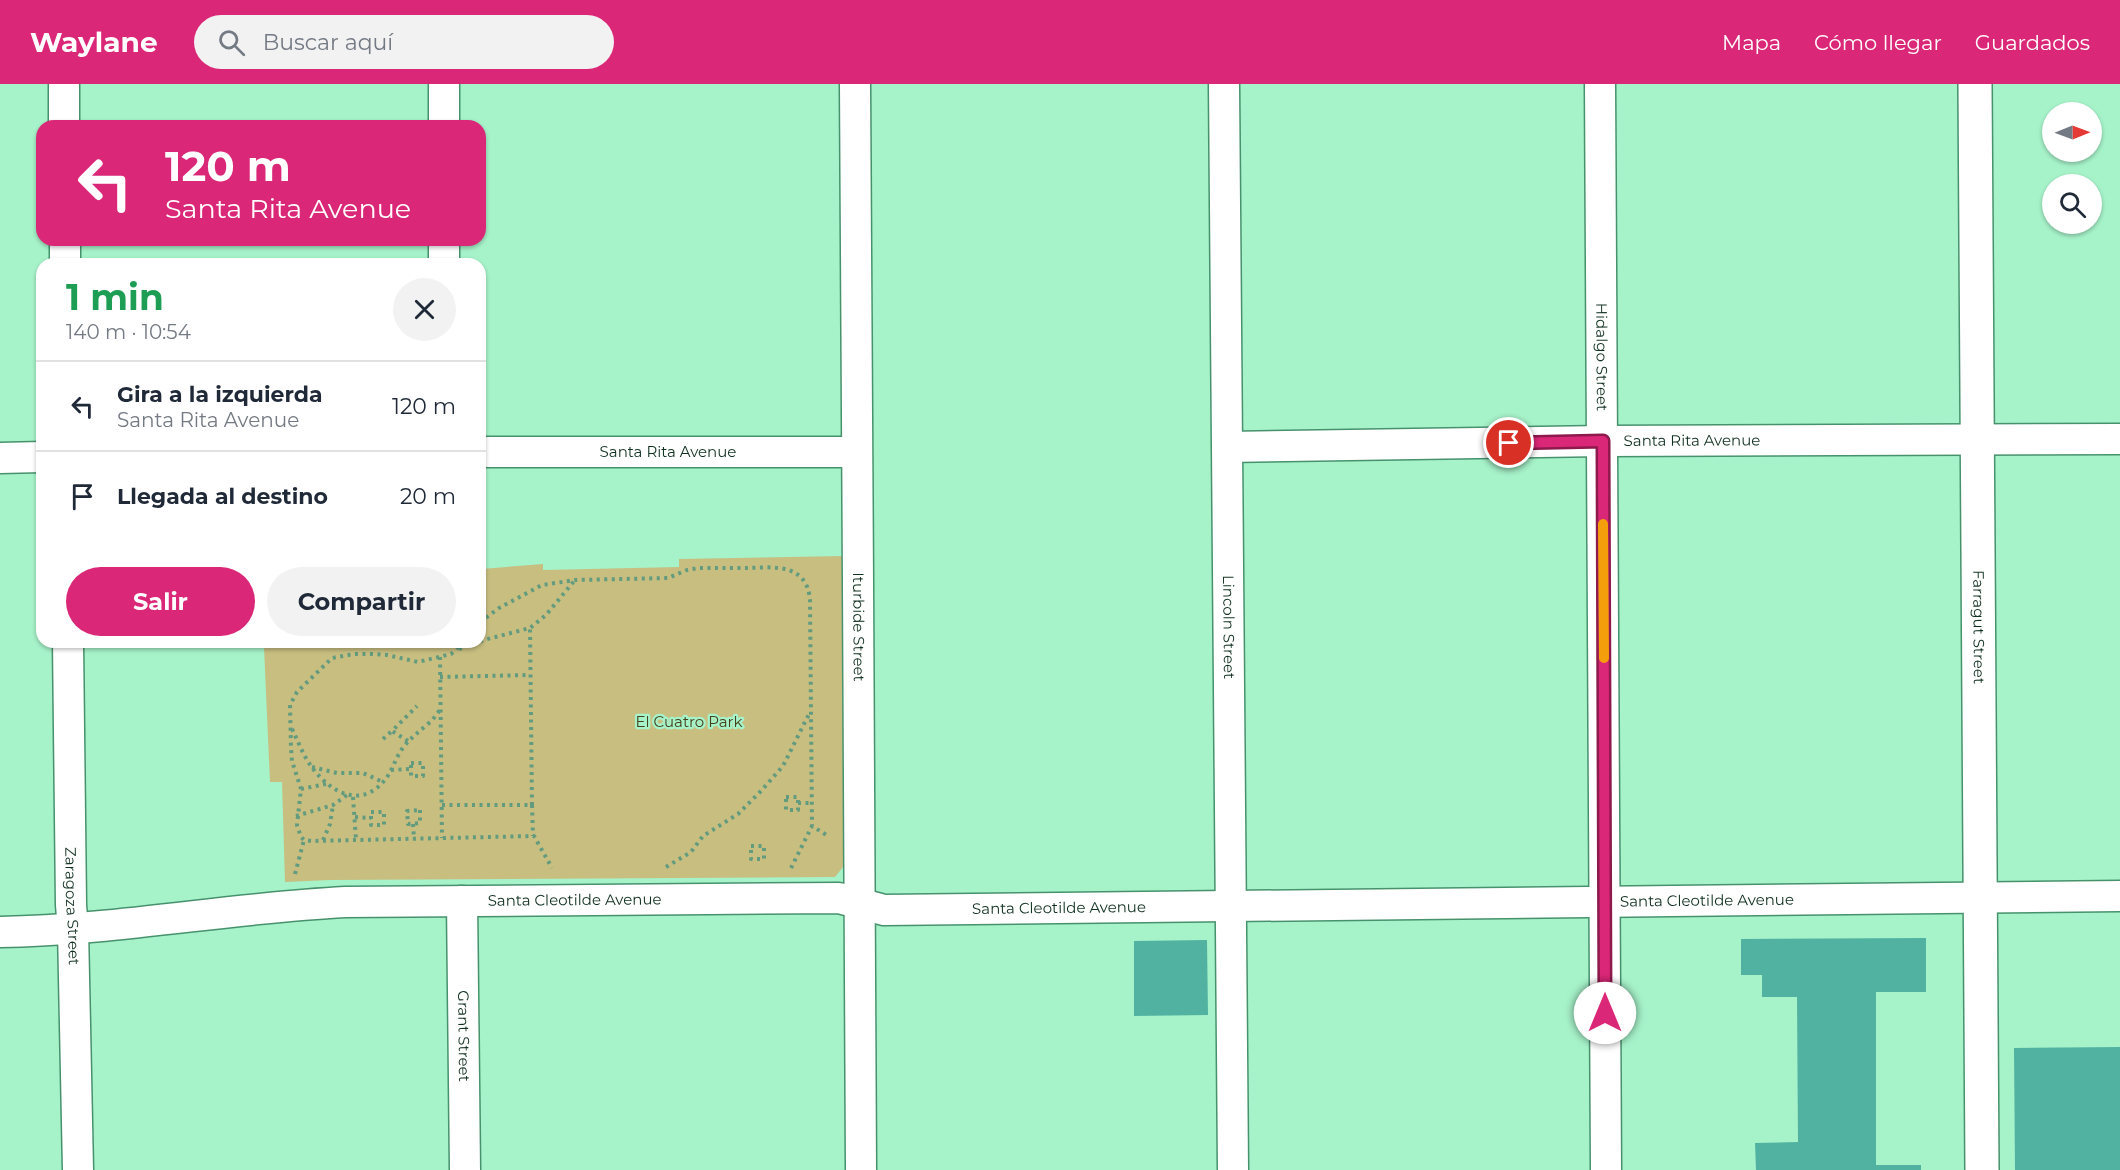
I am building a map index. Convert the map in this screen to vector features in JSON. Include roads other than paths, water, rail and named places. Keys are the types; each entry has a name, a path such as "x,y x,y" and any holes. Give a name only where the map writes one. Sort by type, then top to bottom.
{"street":[{"path":"64,84 64,120"},
{"path":"444,84 444,120"},
{"name":"Iturbide Street","path":"855,84 861,1170"},
{"name":"Lincoln Street","path":"1224,84 1233,1170"},
{"name":"Hidalgo Street","path":"1600,84 1606,1170"},
{"name":"Farragut Street","path":"1975,84 1982,1170"},
{"name":"Santa Rita Avenue","path":"1228,447 1603,441 2120,439"},
{"name":"Santa Rita Avenue","path":"486,452 856,452"},
{"path":"0,458 36,457"},
{"name":"Zaragoza Street","path":"68,648 71,905 78,1170"},
{"name":"Santa Cleotilde Avenue","path":"0,932 73,929 303,904 839,898 884,910 1580,904 1604,901 2120,896"},
{"name":"Grant Street","path":"462,902 465,1170"}],"park label":[{"name":"El Cuatro Park","path":"689,722"}]}
